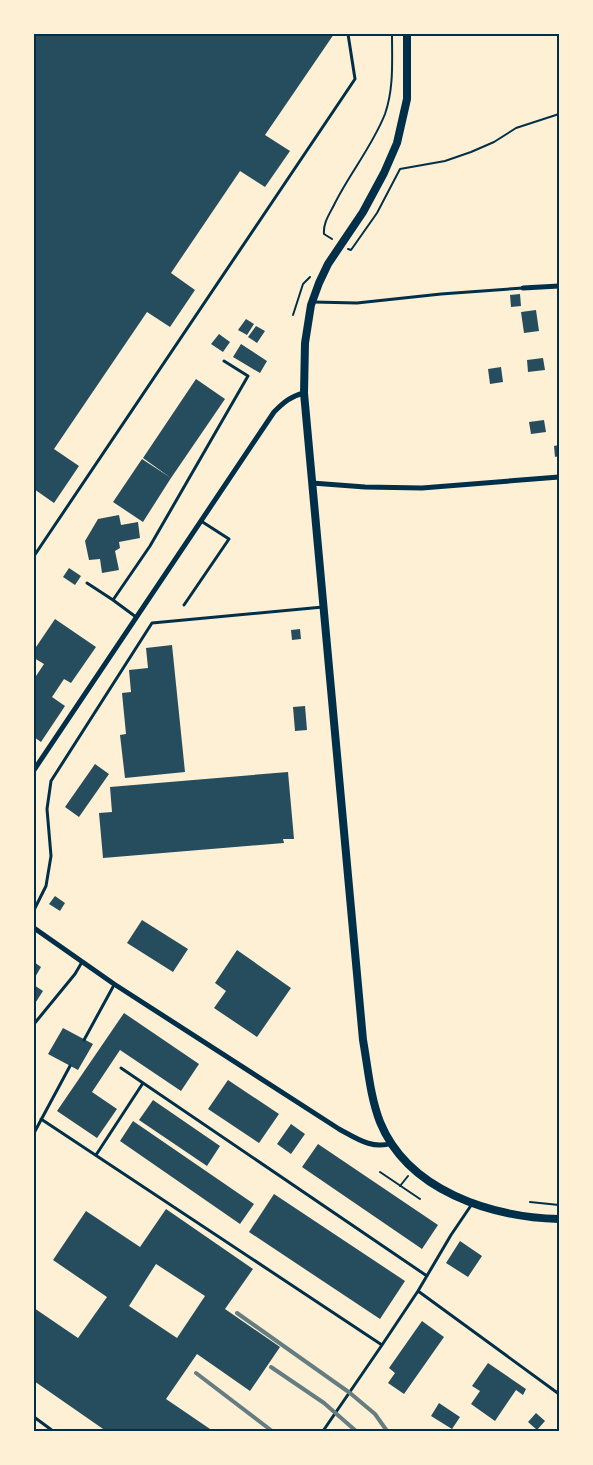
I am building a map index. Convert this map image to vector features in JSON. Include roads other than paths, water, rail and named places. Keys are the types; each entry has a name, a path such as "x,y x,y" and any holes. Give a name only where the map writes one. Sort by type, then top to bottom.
{"street":[{"path":"407,34 407,99 396,143 384,173 363,212 328,264 312,302 305,343 304,394 363,1040 374,1105 381,1124 408,1165 438,1187 473,1204 512,1215 559,1219"},
{"path":"523,288 559,286"},
{"path":"34,770 274,412 285,401 294,396 304,394"},
{"path":"312,483 364,487 422,488 559,477"},
{"path":"34,928 114,984 339,1129 371,1145 392,1143"}],"lane":[{"path":"34,556 355,79 348,34"},
{"path":"312,302 358,303 523,288"},
{"path":"112,600 150,546 248,376 224,362"},
{"path":"184,605 229,539 201,521"},
{"path":"87,583 136,617"},
{"path":"34,910 46,886 51,856 47,809 51,781 152,623 324,607"},
{"path":"34,1024 75,974 82,962"},
{"path":"84,1040 114,984"},
{"path":"34,1133 70,1066"},
{"path":"121,1068 427,1276"},
{"path":"96,1155 143,1083"},
{"path":"41,1119 382,1345"},
{"path":"323,1431 418,1291 451,1235 473,1204"},
{"path":"418,1291 559,1394"},
{"path":"34,1417 53,1431"}],"railway":[{"path":"237,1313 350,1393 375,1414 387,1431"},
{"path":"271,1367 324,1403 356,1431"},
{"path":"196,1373 272,1431"}]}
